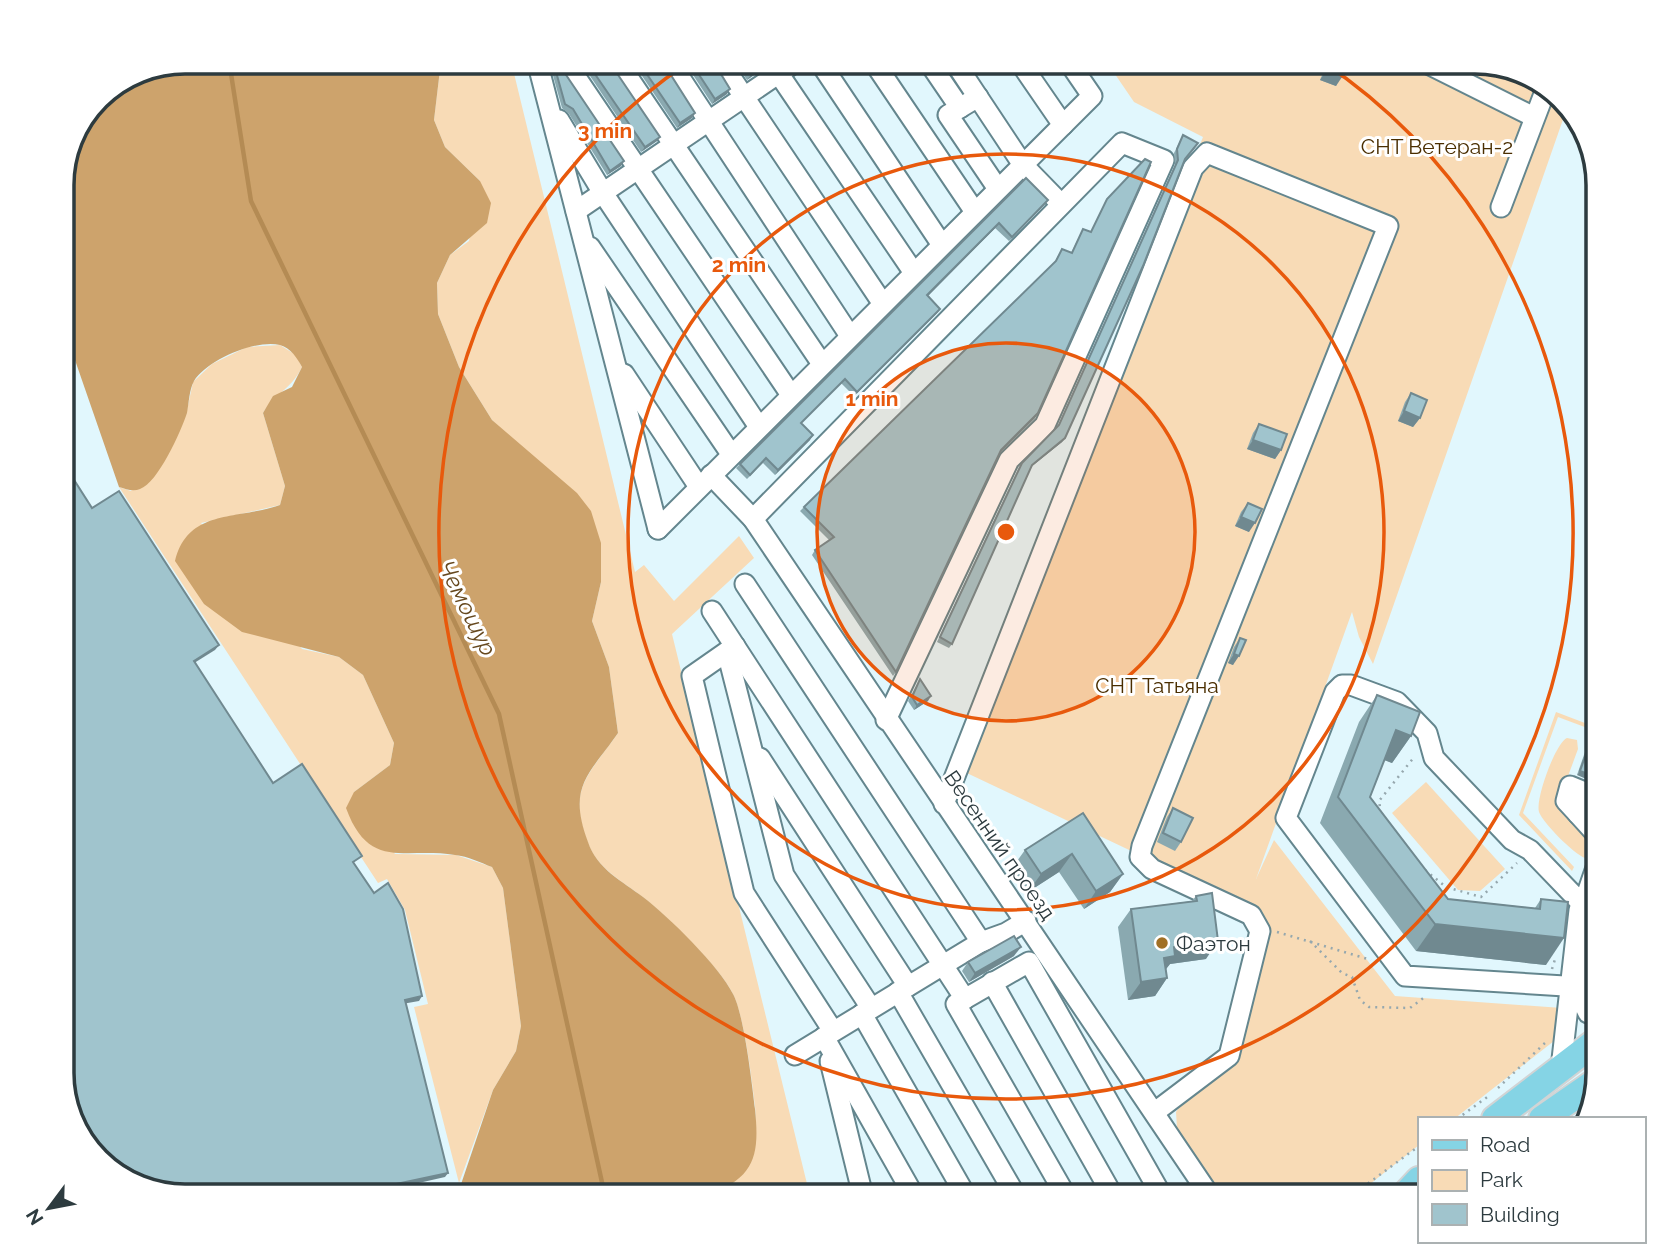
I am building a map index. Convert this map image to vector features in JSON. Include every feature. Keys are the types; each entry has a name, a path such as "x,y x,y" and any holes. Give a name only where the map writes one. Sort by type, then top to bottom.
{"main road":[{"path":"1498,1117 1586,1049"},
{"path":"1545,1117 1584,1090"}],"street":[{"path":"540,74 658,529 1092,96 1077,74"},
{"path":"574,74 791,395"},
{"path":"626,74 822,364"},
{"path":"677,74 850,336"},
{"path":"729,74 883,304"},
{"path":"576,211 744,97 768,74"},
{"path":"778,74 914,272"},
{"path":"828,74 942,245"},
{"path":"882,74 975,212"},
{"path":"937,74 960,108"},
{"path":"963,74 1023,165 1060,203"},
{"path":"1029,74 1063,125"},
{"path":"1448,74 1534,117"},
{"path":"978,97 948,115 998,189"},
{"path":"1501,207 1543,97"},
{"path":"547,102 603,193 759,427"},
{"path":"753,519 1060,203 1122,143 1164,160 1045,425 1009,460 886,720"},
{"path":"944,804 1193,168 1207,153 1388,226 1142,846 1140,857 1152,869 1251,915 1260,931 1229,1056 1155,1112"},
{"path":"581,233 731,454"},
{"name":"Весенний проезд","path":"614,360 705,481 753,519 886,720 1026,921 1202,1184"},
{"path":"745,584 981,942"},
{"path":"712,611 731,649 965,999"},
{"path":"731,649 750,742 784,875 867,1011 960,1184"},
{"path":"731,649 692,676 744,893 829,1034 908,1184"},
{"path":"1575,987 1414,979 1399,969 1286,818 1335,692 1342,685 1351,685 1397,702 1427,733 1434,758 1512,840 1530,850 1586,906"},
{"path":"750,742 903,989 1009,1184"},
{"path":"1586,803 1578,814 1586,823"},
{"path":"1561,1068 1575,987 1579,909 1586,896"},
{"path":"795,1055 981,942 1006,933 1026,921"},
{"path":"1059,1184 956,1004 1029,961 1155,1184"},
{"path":"1575,987 1586,972"},
{"path":"992,982 1106,1184"},
{"path":"1575,987 1586,1010"},
{"path":"829,1034 861,1184"}],"path":[{"path":"1383,821 1379,801 1402,775 1427,733"},
{"path":"1417,861 1446,887 1481,897 1523,857"},
{"path":"1260,931 1284,933 1399,969"},
{"path":"1310,941 1342,972 1352,976 1360,1000 1369,1007 1410,1008 1423,1001 1435,980"},
{"path":"1553,957 1559,954"},
{"path":"1543,969 1552,969"},
{"path":"1460,1117 1497,1089 1548,1039"},
{"path":"1367,1184 1418,1147"}],"green space":[{"path":"439,74 514,74 635,572 644,565 674,601 739,536 754,558 672,634 807,1184 729,1184 749,1160 756,1121 744,1034 734,996 719,972 694,944 654,906 598,861 588,843 579,808 580,795 590,771 618,733 609,667 592,621 601,582 522,449 492,420 459,367 438,314 437,283 450,255 469,241 480,181 445,147 434,120"},
{"name":"СНТ Татьяна","path":"1115,74 1474,74 1510,79 1530,88 1542,96 1563,118 1373,664 1359,637 1352,612 1256,879 1274,840 1395,996 1562,1008 1554,1041 1457,1117 1418,1117 1418,1146 1370,1184 1213,1184 1177,1128 1176,1112 1187,1095 1227,1063 1261,952 1245,905 952,766 1203,137 1134,102"},
{"path":"280,345 296,355 302,367 293,381 263,413 285,486 280,505 201,523 302,649 339,657 363,675 394,743 390,765 354,792 395,854 456,855 492,867 503,888 521,1026 516,1051 493,1090 459,1183 414,1007 428,1004 405,910 387,879 378,883 119,487 131,491 186,415 193,382 212,364 247,347"},
{"path":"1556,712 1586,723 1586,728 1558,717 1523,813 1574,867 1572,871 1519,815"},
{"path":"1567,738 1577,740 1578,749 1557,806 1586,835 1585,858 1559,838 1539,812 1540,796 1547,772 1562,742"},
{"path":"1426,782 1505,869 1480,891 1458,890 1392,813"}],"shaded area":[{"path":"170,74 439,74 434,120 445,147 480,181 491,203 487,223 450,255 437,283 438,314 459,367 492,420 577,493 591,511 601,543 601,582 592,621 609,667 618,733 584,782 580,807 582,823 597,860 679,929 717,970 733,994 744,1033 755,1109 754,1153 751,1164 744,1173 730,1184 461,1184 493,1090 516,1051 521,1026 503,888 492,867 470,858 437,853 390,852 366,841 355,828 346,808 354,792 390,765 394,743 363,675 339,657 242,632 204,604 175,561 191,532 203,524 280,505 285,486 263,413 273,396 292,387 302,367 296,357 280,345 258,345 233,353 200,373 191,388 184,421 154,477 147,485 137,490 119,487 74,357 74,177 77,156 96,117 111,101 129,88"}],"building":[{"path":"557,74 565,74 624,161 610,171 573,109 565,104"},
{"path":"595,74 617,74 660,137 645,147"},
{"path":"647,74 670,74 695,113 680,123"},
{"path":"699,74 721,74 730,89 715,99"},
{"path":"1183,135 1198,143 1185,159 1143,266 1065,438 1032,465 952,644 940,637 1022,463 1059,425 1178,160 1177,149"},
{"path":"1145,159 1151,162 1038,413 1001,450 896,672 815,550 834,537 804,507 1056,261 1062,249 1072,253 1083,229 1091,232 1107,199"},
{"path":"1026,178 1048,200 1012,237 999,223 927,295 940,309 857,392 845,379 801,423 813,435 778,470 766,458 750,475 740,464"},
{"path":"1411,393 1427,400 1420,418 1404,411"},
{"path":"1259,424 1287,434 1281,450 1253,440"},
{"path":"74,480 92,508 119,491 219,645 194,661 273,783 302,764 362,856 353,862 374,893 388,883 403,909 422,996 405,1000 448,1173 396,1184 185,1184 163,1181 135,1172 117,1161 101,1146 85,1122 77,1101 74,1080"},
{"path":"1248,503 1262,509 1255,523 1241,517"},
{"path":"1240,638 1246,640 1239,656 1234,654"},
{"path":"920,679 931,696 917,705 912,697"},
{"path":"1377,695 1420,712 1411,736 1396,730 1370,797 1448,899 1540,909 1541,899 1568,902 1564,938 1435,924 1338,797"},
{"path":"1586,754 1586,773 1580,771"},
{"path":"1173,808 1193,818 1181,842 1163,833"},
{"path":"1083,813 1123,874 1096,891 1072,854 1041,874 1025,850"},
{"path":"1212,893 1218,941 1174,947 1175,956 1164,958 1167,978 1141,982 1131,909 1197,901 1196,896"},
{"path":"1014,936 1021,947 975,973 968,962"}],"waterway":[{"name":"Чемошур","path":"231,74 251,201 499,714 602,1184"}],"place":[{"name":"Фаэтон","path":"1162,943"}],"park label":[{"name":"СНТ Ветеран-2","path":"1437,146"}]}
